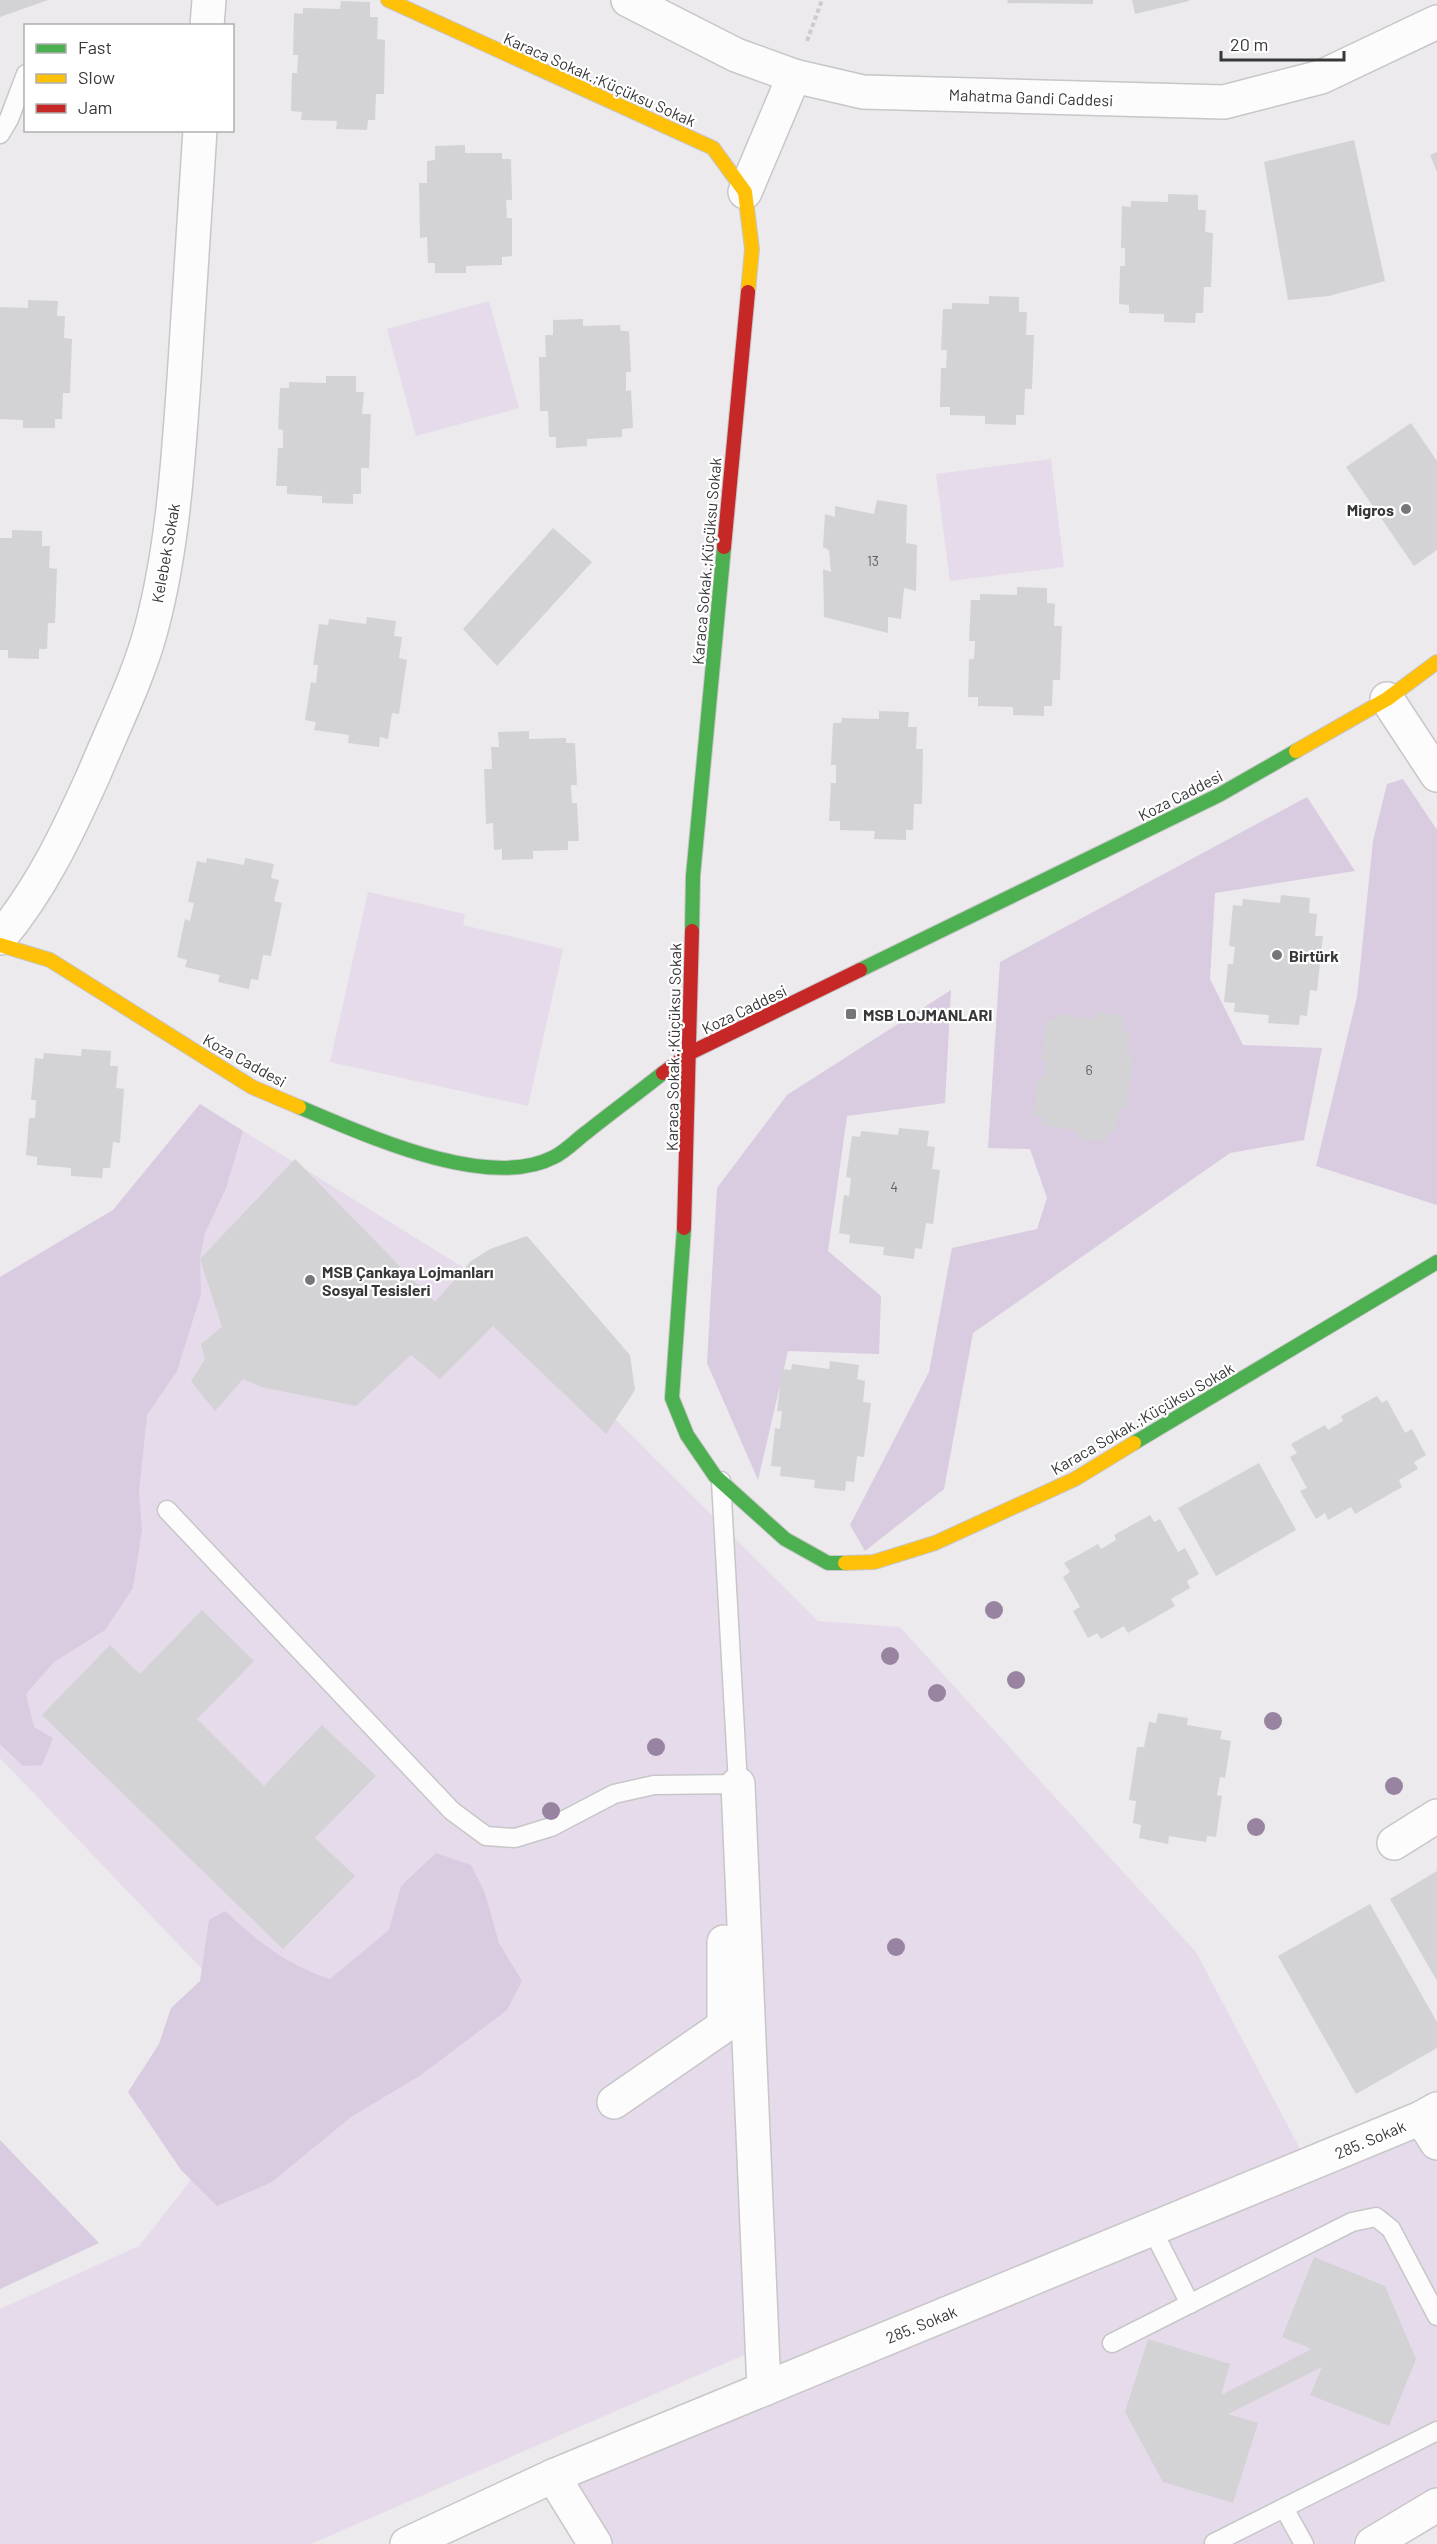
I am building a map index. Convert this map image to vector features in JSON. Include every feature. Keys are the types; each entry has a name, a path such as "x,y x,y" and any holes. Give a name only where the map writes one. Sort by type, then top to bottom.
{"street":[{"path":"207,24 208,0"},
{"name":"Karaca Sokak.;Küçüksu Sokak","path":"388,0 712,148 745,192 752,249 693,876 684,1243 672,1398 687,1435 715,1476 785,1539 828,1563 874,1562 935,1543 1075,1479 1437,1262"},
{"name":"Mahatma Gandi Caddesi","path":"628,0 736,55 794,76 863,92 1224,102 1321,77 1437,22"},
{"path":"745,192 794,76"},
{"name":"Kelebek Sokak","path":"0,938 23,911 50,865 85,793 119,714 152,628 168,547 177,480 200,132"},
{"name":"Koza Caddesi","path":"0,945 50,960 252,1087 364,1135 462,1165 503,1169 529,1165 554,1157 690,1053 1219,795 1387,699 1437,662"},
{"path":"1387,699 1437,775"},
{"path":"615,2102 724,2026 724,1912 720,1803 738,1792 764,2389"},
{"path":"1394,1842 1437,1816"},
{"name":"285. Sokak","path":"407,2544 553,2476 1152,2229 1432,2123"},
{"path":"553,2476 595,2544"},
{"path":"1372,2544 1437,2505"}],"lane":[{"path":"0,134 9,119 24,79"},
{"path":"167,1510 452,1811 486,1836 515,1838 551,1827 614,1794 654,1785 738,1792 721,1481"},
{"path":"1112,2343 1352,2222 1376,2217 1391,2229 1437,2316"},
{"path":"1152,2229 1190,2304"},
{"path":"1214,2543 1437,2431"},
{"path":"1284,2508 1304,2544"}],"shaded area":[{"path":"489,301 519,408 416,436 387,329"},
{"path":"1051,459 1064,567 950,581 936,474"},
{"path":"1403,779 1437,830 1437,1205 1316,1166 1357,997 1373,841 1387,784"},
{"path":"1307,797 1355,871 1215,893 1210,979 1243,1045 1322,1048 1304,1140 1230,1153 973,1333 944,1489 865,1551 850,1525 929,1372 952,1248 1037,1229 1047,1198 1030,1149 988,1148 1000,962"},
{"path":"368,892 465,914 463,925 563,949 528,1106 330,1062"},
{"path":"951,990 945,1103 847,1116 828,1251 881,1296 879,1354 788,1351 758,1480 707,1363 717,1188 787,1095"},
{"path":"200,1104 464,1268 818,1621 900,1627 1196,1952 1308,2164 1421,2118 1437,2143 1437,2505 1372,2544 595,2544 553,2476 753,2393 751,2352 311,2544 0,2544 0,2309 139,2246 287,2058 0,1758 0,1277 113,1210"},
{"path":"200,1104 243,1131 226,1188 205,1233 200,1259 201,1294 177,1371 147,1415 139,1492 142,1530 133,1588 105,1630 54,1662 26,1694 34,1727 53,1738 42,1765 23,1766 0,1744 0,1277 113,1210"},
{"path":"436,1853 471,1865 485,1893 499,1943 522,1981 507,2010 421,2075 351,2117 272,2182 217,2206 181,2170 128,2092 159,2044 171,2008 200,1981 209,1920 225,1911 273,1951 299,1966 330,1979 389,1930 401,1886"},
{"path":"0,2140 99,2243 0,2289"}],"building":[{"path":"0,0 48,0 0,17"},
{"path":"1008,0 1093,0 1093,4 1007,3"},
{"path":"1132,0 1189,0 1189,1 1135,14"},
{"path":"341,1 370,2 370,17 378,17 377,39 385,40 384,94 376,94 375,120 368,120 367,130 336,129 337,121 301,120 302,112 291,111 292,73 297,73 298,55 293,55 294,13 303,14 303,8 340,9"},
{"path":"1354,140 1385,281 1329,296 1288,300 1264,162"},
{"path":"465,145 465,153 502,153 502,159 511,159 512,200 506,200 507,218 512,218 512,256 502,257 502,265 466,266 466,273 435,273 435,263 428,263 427,237 420,238 419,183 427,183 427,161 435,160 435,146"},
{"path":"1437,152 1437,172 1430,155"},
{"path":"1168,194 1198,195 1198,210 1206,210 1205,232 1213,233 1211,287 1204,287 1203,313 1196,313 1195,323 1164,322 1164,314 1129,313 1129,305 1119,304 1120,266 1125,266 1125,248 1121,248 1122,206 1131,207 1131,201 1168,202"},
{"path":"989,296 1019,297 1019,312 1027,312 1026,335 1034,335 1032,389 1025,389 1024,415 1016,415 1016,425 985,424 985,416 950,415 950,407 940,407 941,368 946,368 947,350 941,350 943,309 952,309 952,303 989,304"},
{"path":"28,300 58,301 57,316 65,316 64,338 72,339 70,393 63,393 62,419 55,419 55,428 23,428 23,420 0,419 0,307 28,308"},
{"path":"583,319 583,326 620,325 621,331 629,331 631,372 626,372 626,391 631,390 633,428 622,429 622,437 587,439 587,446 556,448 556,437 549,437 548,411 540,411 539,357 546,357 545,335 553,335 553,320"},
{"path":"326,376 356,376 356,392 364,392 362,414 371,414 369,468 361,468 361,494 353,494 353,504 322,503 322,496 287,494 287,486 276,486 278,448 283,448 283,430 278,429 280,388 289,388 289,382 326,383"},
{"name":"Migros","path":"1411,423 1437,461 1437,550 1414,566 1346,467"},
{"path":"877,500 907,505 906,543 917,545 916,591 904,588 901,619 888,617 888,633 824,617 823,569 831,572 829,550 823,547 825,514 835,517 835,506 874,514"},
{"path":"553,528 592,562 497,666 463,629"},
{"path":"12,530 42,531 42,546 50,546 49,568 57,569 55,623 48,623 47,649 39,649 39,659 8,658 8,650 0,650 0,538 12,538"},
{"path":"1017,587 1047,588 1047,603 1055,604 1054,626 1062,626 1060,680 1053,680 1052,706 1044,706 1044,716 1013,715 1013,707 978,706 978,697 968,697 969,659 974,659 975,641 969,641 971,600 980,600 980,594 1017,595"},
{"path":"367,617 396,621 394,636 402,637 399,658 407,660 399,714 392,713 388,739 380,737 379,747 348,743 349,735 314,730 316,722 305,720 311,682 316,683 318,665 313,665 319,624 328,625 329,619 366,624"},
{"path":"879,711 909,712 908,727 917,727 916,749 923,749 922,804 914,804 913,830 906,830 906,840 874,839 875,831 840,830 840,821 829,821 831,783 836,783 836,765 831,765 833,723 841,723 842,718 879,719"},
{"path":"529,731 529,739 566,738 566,743 575,743 577,785 571,785 572,803 577,803 579,841 568,841 568,850 533,851 533,859 502,860 502,849 494,850 493,823 486,824 484,769 492,769 491,747 499,747 498,732"},
{"path":"207,858 244,865 245,858 274,864 271,878 279,880 274,901 282,903 271,956 263,955 258,980 251,979 249,989 218,982 220,975 185,967 187,960 177,957 185,919 190,921 194,903 188,902 197,861 206,863"},
{"name":"Birtürk","path":"1281,895 1310,898 1309,913 1317,914 1315,936 1323,936 1317,991 1310,990 1307,1016 1300,1015 1299,1025 1268,1023 1269,1015 1234,1012 1235,1003 1224,1002 1228,964 1233,964 1235,947 1229,946 1233,905 1242,906 1243,899 1280,903"},
{"path":"1095,1012 1124,1016 1122,1031 1130,1032 1127,1054 1134,1055 1126,1109 1120,1107 1115,1133 1108,1132 1106,1142 1076,1138 1077,1131 1042,1125 1044,1117 1033,1116 1038,1077 1044,1078 1046,1061 1041,1060 1047,1018 1056,1020 1057,1014 1094,1019"},
{"path":"82,1049 111,1051 110,1066 118,1066 116,1088 124,1089 120,1143 113,1142 110,1168 103,1168 102,1178 71,1176 71,1168 37,1165 37,1157 26,1155 29,1118 35,1118 36,1100 31,1100 35,1058 43,1059 44,1053 81,1056"},
{"path":"899,1128 929,1131 927,1146 935,1147 932,1169 940,1170 933,1224 926,1223 922,1249 915,1248 914,1259 883,1255 884,1247 849,1243 850,1235 839,1233 844,1195 849,1196 851,1178 846,1177 852,1136 860,1137 861,1131 898,1135"},
{"name":"MSB Çankaya Lojmanları Sosyal Tesisleri","path":"295,1159 435,1302 471,1261 490,1249 527,1236 630,1355 635,1390 606,1434 493,1326 440,1379 411,1355 356,1406 261,1387 243,1379 215,1411 191,1381 205,1359 201,1344 222,1327 200,1259"},
{"path":"830,1361 859,1365 857,1379 865,1381 863,1402 871,1403 864,1457 857,1456 854,1482 846,1481 845,1491 814,1488 815,1480 780,1476 781,1467 771,1466 775,1428 780,1429 782,1411 777,1411 782,1369 791,1370 792,1364 829,1369"},
{"path":"1377,1396 1382,1403 1387,1400 1405,1433 1412,1429 1426,1455 1414,1462 1418,1469 1399,1480 1402,1487 1355,1514 1351,1507 1328,1520 1325,1513 1316,1519 1300,1491 1307,1488 1290,1457 1297,1453 1291,1444 1325,1425 1328,1430 1343,1421 1341,1416"},
{"path":"1259,1463 1296,1530 1216,1576 1178,1508"},
{"path":"1150,1515 1154,1522 1160,1519 1178,1552 1185,1548 1199,1574 1187,1581 1190,1588 1171,1599 1175,1606 1128,1633 1124,1626 1101,1639 1097,1633 1088,1638 1073,1611 1080,1607 1063,1577 1070,1572 1064,1563 1098,1544 1101,1549 1116,1540 1114,1535"},
{"path":"202,1610 254,1661 197,1719 264,1786 322,1725 376,1776 315,1838 355,1876 283,1949 42,1715 110,1645 140,1674"},
{"path":"1158,1713 1188,1718 1187,1725 1222,1731 1220,1739 1231,1741 1225,1778 1220,1777 1217,1795 1222,1796 1216,1837 1207,1836 1206,1842 1169,1836 1168,1844 1139,1838 1141,1825 1133,1823 1136,1801 1129,1800 1137,1747 1144,1747 1149,1722 1156,1723"},
{"path":"1437,1871 1437,1981 1390,1899"},
{"path":"1370,1904 1437,2022 1437,2048 1356,2094 1278,1956"},
{"path":"1314,2257 1385,2286 1416,2359 1389,2426 1310,2395 1322,2367 1228,2414 1258,2423 1233,2503 1163,2482 1125,2412 1148,2339 1230,2364 1221,2395 1312,2349 1282,2337"}],"traffic: fast":[{"path":"692,931 693,876 724,547"},
{"path":"860,970 1219,795 1296,751"},
{"path":"299,1107 391,1144 426,1155 461,1164 495,1168 526,1166 563,1152 663,1073"},
{"path":"684,1228 672,1398 687,1435 715,1476 785,1539 828,1563 845,1563"},
{"path":"1134,1443 1437,1262"}],"traffic: slow":[{"path":"388,0 713,148 745,192 752,249 748,292"},
{"path":"1296,751 1387,699 1437,662"},
{"path":"0,945 50,960 252,1087 299,1107"},
{"path":"845,1563 874,1562 935,1543 1075,1479 1134,1443"}],"traffic: jam":[{"path":"724,547 748,292"},
{"path":"684,1228 692,931"},
{"path":"663,1073 690,1053 860,970"}],"place":[{"name":"Migros","path":"1406,509"},
{"name":"Birtürk","path":"1277,955"},
{"name":"MSB LOJMANLARI","path":"851,1014"},
{"name":"MSB Çankaya Lojmanları Sosyal Tesisleri","path":"310,1280"}]}
